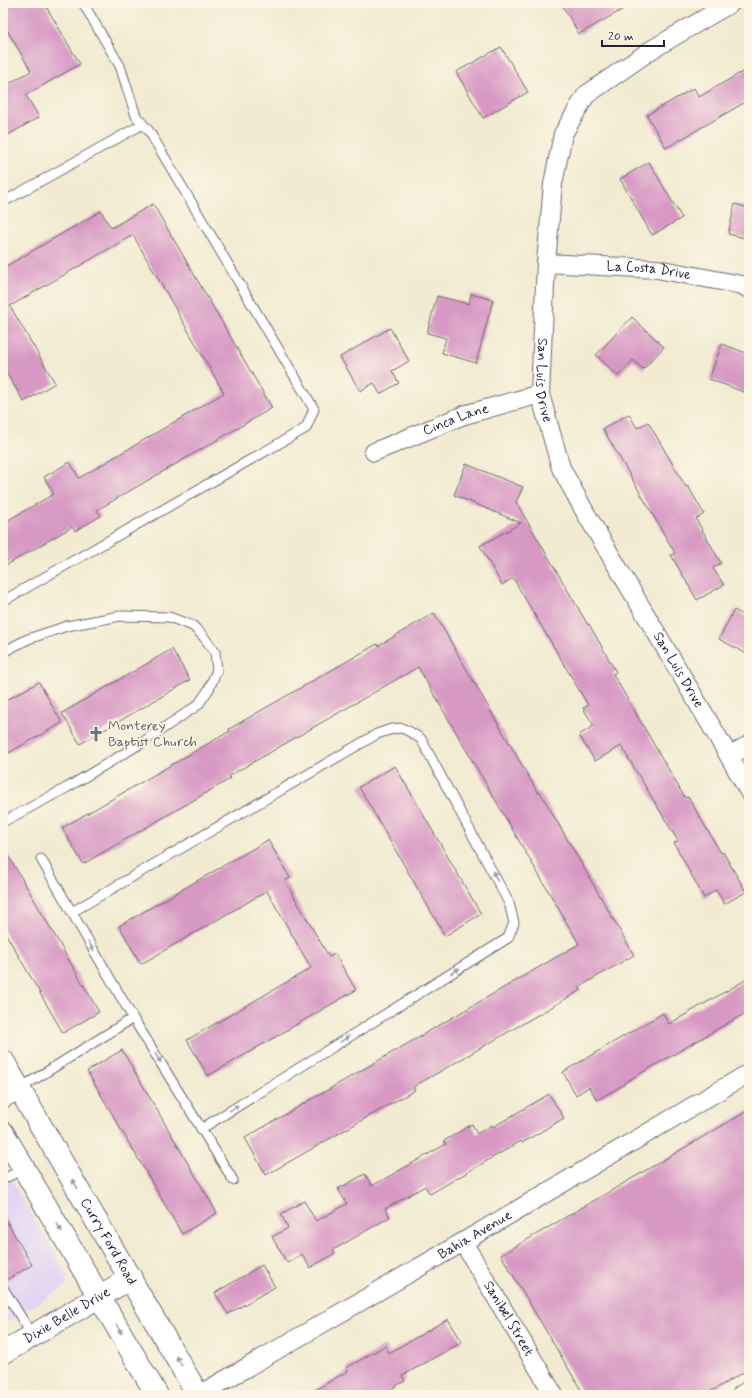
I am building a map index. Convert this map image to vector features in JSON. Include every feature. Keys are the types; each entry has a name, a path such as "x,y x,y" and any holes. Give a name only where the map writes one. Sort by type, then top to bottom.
{"main road":[{"name":"Curry Ford Road","path":"3,1061 11,1094 130,1278 199,1395"},
{"path":"5,1142 24,1169 157,1395"},
{"name":"Dixie Belle Drive","path":"3,1353 130,1278"}],"street":[{"name":"San Luis Drive","path":"731,3 652,50 586,95 563,134 554,184 546,262 540,394 561,468 585,512 749,792"},
{"name":"La Costa Drive","path":"546,262 657,270 742,285 749,289"},
{"name":"Cinca Lane","path":"374,452 464,415 540,394"},
{"path":"729,756 749,745"},
{"name":"Bahia Avenue","path":"199,1395 464,1242 749,1072"},
{"name":"Sanibel Street","path":"464,1242 554,1395"},
{"path":"741,1395 749,1390"}],"lane":[{"path":"3,601 306,428 314,409 149,131 136,116 120,66 83,3"},
{"path":"3,202 143,124"},
{"path":"3,652 28,639 67,626 120,616 170,616 193,626 204,636 215,652 218,670 209,689 198,705 140,744 68,787 3,822"},
{"path":"72,912 377,734 396,727 407,729 421,738 509,903 514,923 508,938 201,1129"},
{"path":"42,859 133,1018 233,1180"},
{"path":"11,1094 133,1018"},
{"path":"3,1179 24,1169"},
{"path":"3,1288 32,1336"}],"shaded area":[{"path":"3,1166 68,1276 65,1287 3,1324"}],"building":[{"path":"3,3 44,3 80,64 26,95 39,117 3,138 3,87 31,71 3,23"},
{"path":"561,3 634,3 579,34"},
{"path":"501,47 528,92 483,118 456,72"},
{"path":"749,68 749,100 666,148 647,115 694,88 699,97"},
{"path":"649,162 682,218 652,235 620,179"},
{"path":"153,204 272,408 97,510 101,516 75,531 72,527 3,567 3,523 54,494 44,477 70,462 79,478 224,393 133,235 10,306 55,383 24,402 3,367 3,268 101,211 111,228"},
{"path":"735,204 749,208 749,239 728,234"},
{"path":"471,294 493,300 476,363 442,353 446,338 427,333 437,296 469,304"},
{"path":"632,317 664,347 643,369 633,360 618,376 596,355"},
{"path":"390,328 409,361 392,371 399,383 380,394 374,383 360,391 340,357"},
{"path":"722,344 749,354 749,394 709,379"},
{"path":"629,414 637,428 648,422 686,487 688,486 704,514 696,519 721,563 713,568 724,585 697,600 671,555 675,553 603,429"},
{"path":"466,464 523,487 516,502 588,625 589,624 616,672 613,674 685,798 688,797 721,853 723,852 746,892 724,904 716,890 704,898 674,843 678,841 621,746 595,761 579,735 594,726 583,708 588,705 513,578 502,585 480,546 521,523 454,495"},
{"path":"734,610 749,618 749,655 719,639"},
{"path":"434,613 634,955 579,987 581,990 413,1087 415,1090 266,1175 245,1138 579,944 418,667 229,776 230,779 83,864 62,828 230,731 229,729"},
{"path":"172,649 190,680 80,744 62,713"},
{"path":"39,682 62,723 3,756 3,702"},
{"path":"395,766 481,914 445,936 359,787"},
{"path":"268,840 290,878 285,881 329,957 335,954 356,990 208,1076 187,1040 311,968 267,891 141,964 119,926"},
{"path":"3,846 99,1012 63,1033 3,929"},
{"path":"749,978 749,1011 597,1100 589,1087 576,1095 563,1072 663,1013 669,1024"},
{"path":"122,1050 217,1213 182,1234 87,1071"},
{"path":"549,1094 564,1118 522,1143 521,1141 430,1194 425,1186 385,1209 390,1217 333,1250 335,1253 310,1268 302,1254 287,1263 272,1237 288,1228 281,1214 304,1201 316,1221 347,1204 338,1189 365,1174 372,1186 446,1144 444,1141 472,1124 477,1134 492,1125 493,1127"},
{"path":"749,1110 749,1369 705,1395 584,1395 501,1255"},
{"path":"3,1215 32,1265 3,1282"},
{"path":"262,1265 275,1287 228,1314 215,1293"},
{"path":"448,1319 462,1342 402,1376 405,1381 380,1395 306,1395 348,1371 346,1368 385,1346 389,1353"}],"place":[{"name":"Monterey Baptist Church","path":"96,734"}]}
